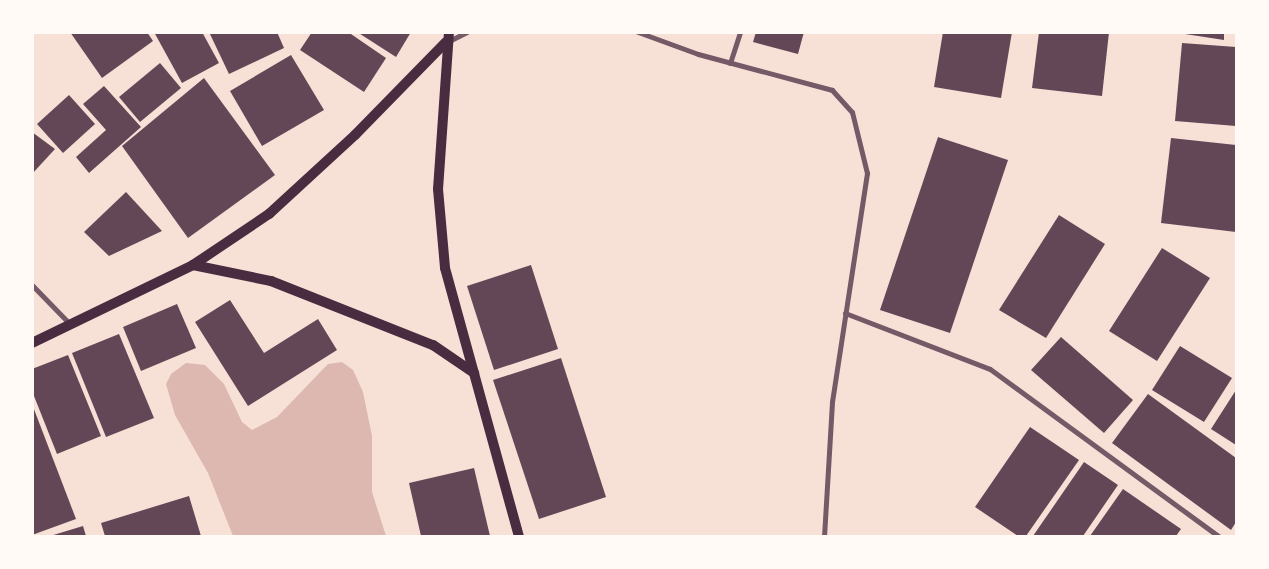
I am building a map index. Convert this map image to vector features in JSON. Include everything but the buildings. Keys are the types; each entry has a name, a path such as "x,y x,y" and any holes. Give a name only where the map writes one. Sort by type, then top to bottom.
{"main road":[{"path":"32,343 69,323 193,265 268,214 355,135 448,37"},
{"path":"448,37 438,189 445,268 519,536"},
{"path":"193,265 271,281 433,345 474,374"}],"street":[{"path":"448,37 467,32"},
{"path":"638,32 730,63 832,90 852,112 867,173 832,402 824,536"},
{"path":"730,63 740,32"},
{"path":"32,285 69,323"},
{"path":"845,313 990,369 1218,536"}],"shaded area":[{"path":"342,362 353,370 363,392 372,436 372,492 386,536 233,536 208,473 175,415 166,384 171,374 186,363 205,365 224,384 242,422 252,430 277,417 328,364"}]}
